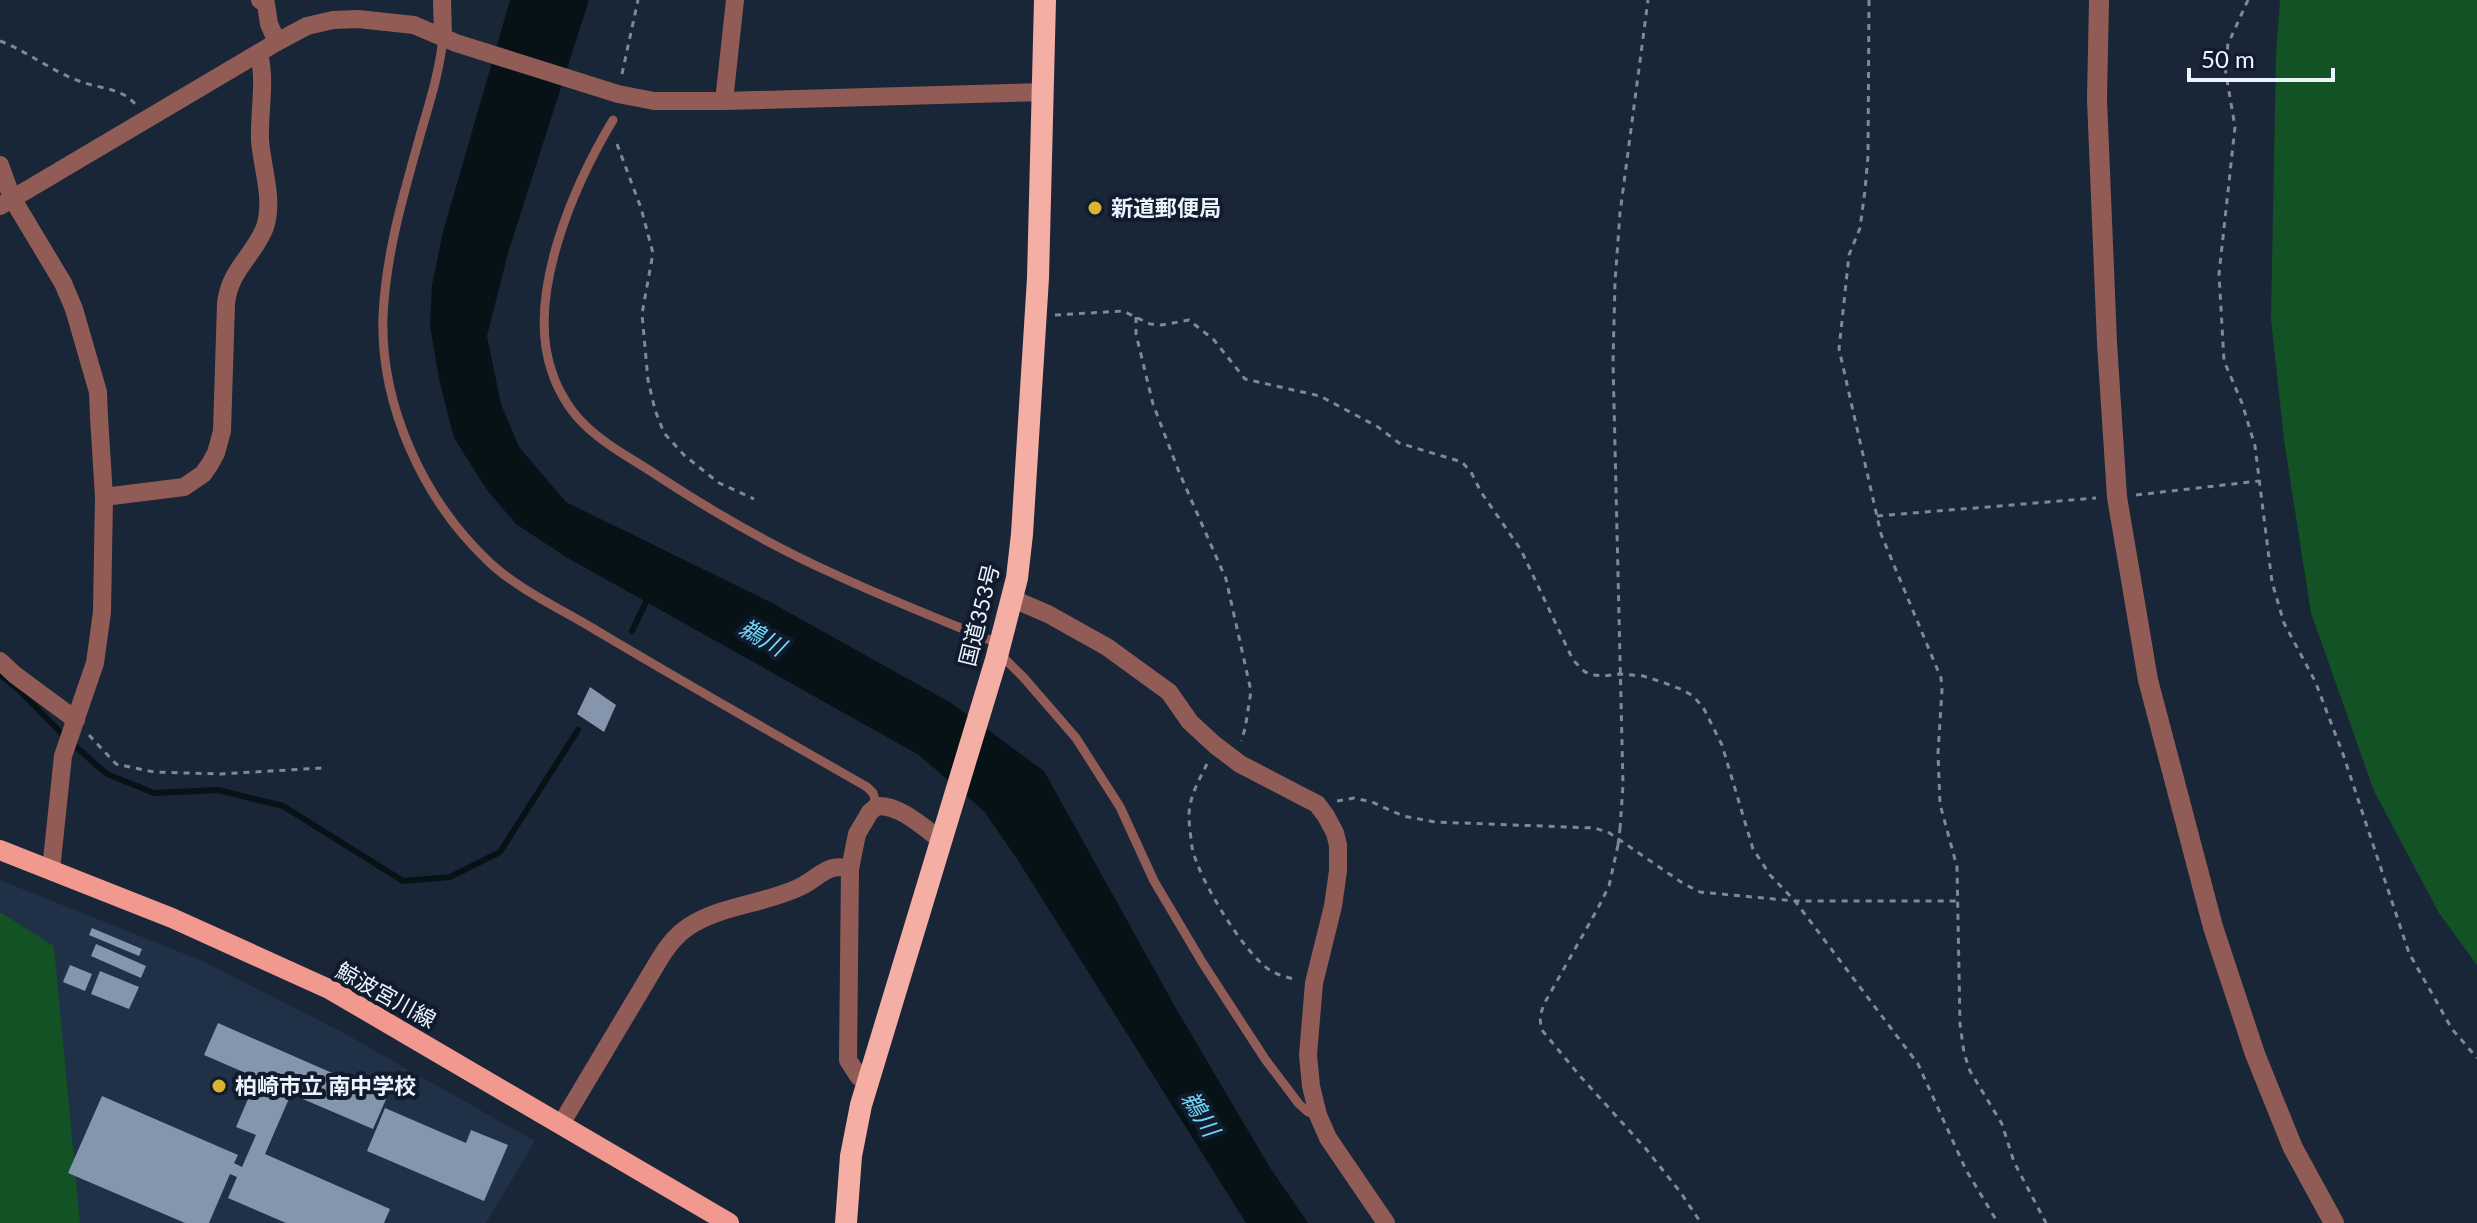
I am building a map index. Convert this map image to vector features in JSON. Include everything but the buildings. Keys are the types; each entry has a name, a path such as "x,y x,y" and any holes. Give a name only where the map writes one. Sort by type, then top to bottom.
{"highway":[{"name":"国道353号","path":"846,1223 855,1130 1013,599 1022,534 1036,316 1045,0"}],"main road":[{"name":"鯨波宮川線","path":"0,850 198,929 331,990 729,1223"}],"street":[{"path":"260,0 266,4 269,24 277,42"},
{"path":"442,0 450,40"},
{"path":"724,101 735,0"},
{"path":"2099,0 2097,99 2117,497 2148,680 2213,927 2255,1054 2293,1148 2334,1223"},
{"path":"6,202 277,42 307,26 333,20 358,19 414,25 450,40 611,92 654,101 1044,92"},
{"path":"104,497 184,487 203,474 216,453 222,431 229,286 260,237 268,212 260,136 264,86 259,53"},
{"path":"0,165 6,202 63,283 74,309 98,392 104,497 104,592 95,663 63,756 51,870"},
{"path":"1013,599 1048,614 1118,655 1169,692 1190,722 1215,745 1232,759 1317,804 1335,833 1339,856 1333,906 1314,983 1308,1055 1311,1086 1328,1138 1386,1223"},
{"path":"0,661 74,726"},
{"path":"868,1082 853,1070 848,1060 850,869 857,834 870,812 877,806 884,806 944,835"},
{"path":"561,1124 668,945 688,927 716,914 800,887 827,870 839,866 850,869"}],"lane":[{"path":"450,40 438,71 393,235 383,318 389,380 418,468 453,525 490,564 646,660 867,787 873,793 877,806"},
{"path":"613,120 580,181 549,273 544,319 551,372 578,418 596,435 700,503 780,547 998,652 1076,738 1120,807 1154,881 1233,1010 1299,1104 1308,1112 1318,1115"}],"path":[{"path":"611,92 638,0"},
{"path":"1648,0 1620,213 1615,282 1614,378 1623,785 1620,829 1609,886 1540,1016 1541,1029 1646,1149 1701,1223"},
{"path":"1869,0 1868,156 1860,228 1849,255 1839,339 1842,362 1881,534 1941,678 1938,753 1940,804 1955,857 1960,1024 1964,1053 1970,1071 2002,1124 2014,1162 2046,1223"},
{"path":"2248,0 2228,44 2225,68 2235,127 2219,274 2224,361 2242,403 2255,446 2272,582 2284,623 2315,681 2343,754 2409,953 2452,1029 2477,1058"},
{"path":"0,41 76,80 123,93 137,107 144,121"},
{"path":"613,120 617,145 641,208 653,253 642,314 648,380 655,410 664,433 684,455 719,483 754,499"},
{"path":"1036,316 1123,311 1150,324 1189,320 1214,340 1245,379 1320,396 1378,427 1399,443 1462,462 1521,550 1573,660 1585,672 1594,675 1643,676 1683,690 1703,707 1722,745 1753,849 1918,1064 1966,1170 1998,1223"},
{"path":"1136,317 1136,334 1153,404 1226,579 1248,677 1251,691 1245,729 1232,759"},
{"path":"1876,516 2117,497 2259,481"},
{"path":"74,726 116,764 128,768 220,774 322,768"},
{"path":"1215,745 1192,796 1189,813 1193,848 1199,867 1212,895 1249,950 1270,970 1284,977 1314,983"},
{"path":"1317,804 1354,798 1372,802 1403,816 1435,822 1594,828 1608,832 1700,892 1795,901 1957,901"}],"shaded area":[{"name":"柏崎市立 南中学校","path":"0,880 200,960 340,1031 535,1141 486,1223 0,1223"}],"green space":[{"path":"2280,0 2477,0 2477,965 2439,913 2374,791 2311,613 2284,440 2271,319 2276,55"},
{"path":"0,912 54,946 80,1223 0,1223"}],"water":[{"name":"鵜川","path":"510,0 589,0 508,253 487,336 501,404 519,447 566,502 772,603 951,703 1044,771 1174,1005 1269,1166 1308,1223 1246,1223 984,811 919,755 566,557 516,524 487,490 454,438 430,326 432,285 443,232"}],"waterway":[{"path":"632,631 648,598"},
{"path":"0,674 107,774 154,793 218,790 283,806 403,881 450,877 500,852 578,730"}],"place":[{"name":"新道郵便局","path":"1095,208"},
{"name":"柏崎市立 南中学校","path":"219,1086"}]}
